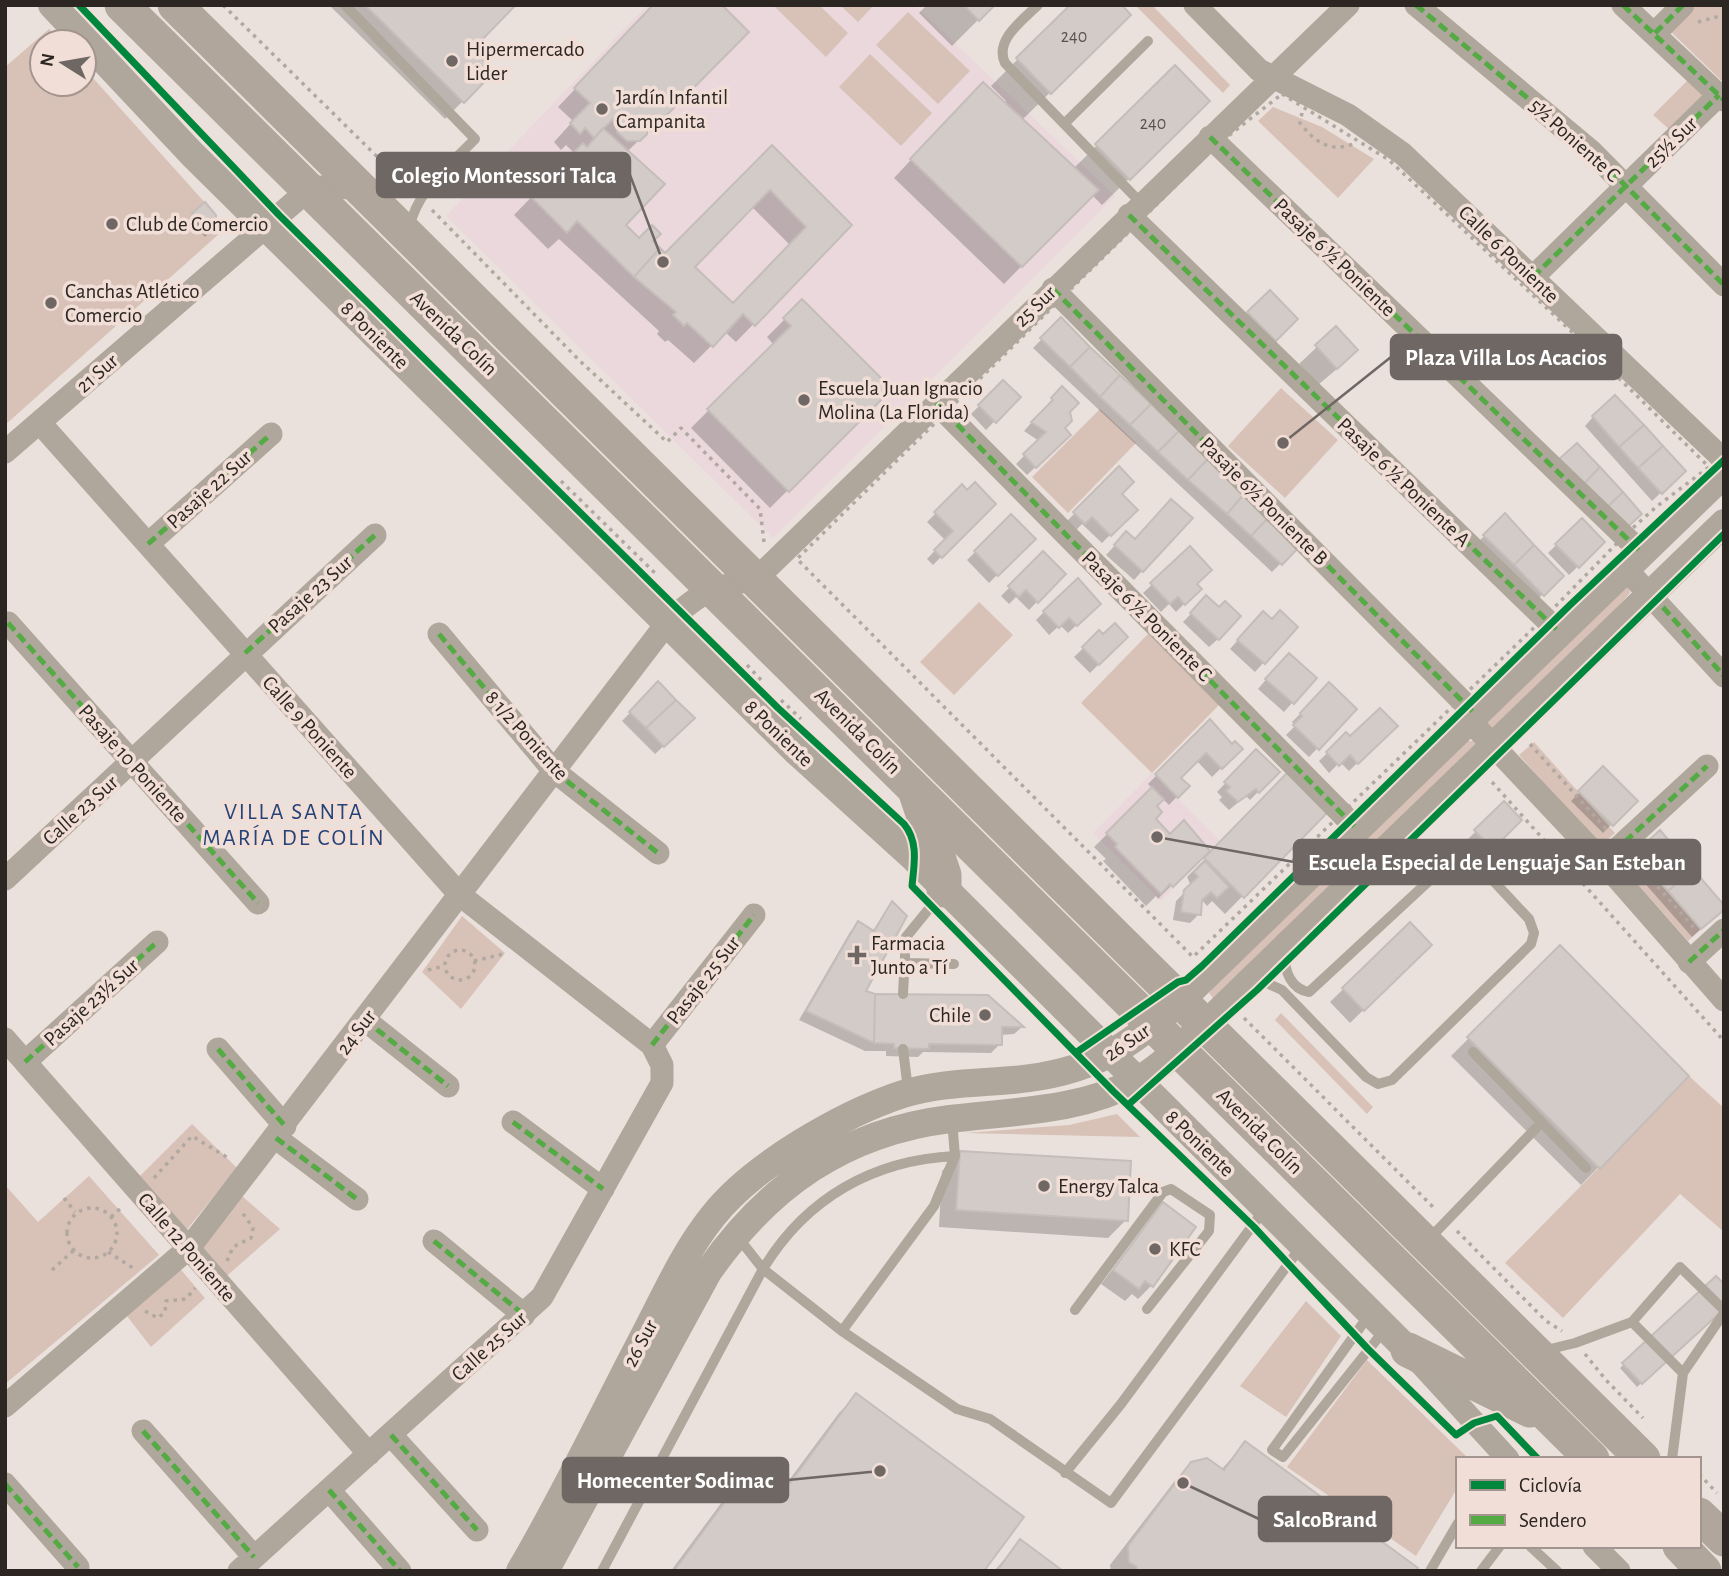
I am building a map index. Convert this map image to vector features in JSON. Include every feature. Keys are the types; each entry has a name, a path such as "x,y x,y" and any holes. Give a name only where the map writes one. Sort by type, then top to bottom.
{"main road":[{"name":"Avenida Colín","path":"122,5 714,587 1590,1457"},
{"name":"Avenida Colín","path":"175,5 1641,1457"},
{"path":"911,784 929,825 944,875 944,890"},
{"path":"1388,1330 1468,1381 1552,1420"},
{"path":"1701,1517 1724,1539"},
{"path":"1681,1548 1704,1571"}],"street":[{"name":"8 Poniente","path":"52,5 159,120 266,227 797,752 903,848 1266,1207 1388,1330 1501,1456"},
{"name":"Calle 6 Poniente","path":"1195,5 1259,70 1348,116 1389,142 1723,460"},
{"name":"25 Sur","path":"756,579 1348,5"},
{"name":"5½ Poniente C","path":"1416,5 1554,118 1626,185 1724,285"},
{"path":"1623,5 1721,97"},
{"path":"1655,33 1683,5"},
{"name":"25½ Sur","path":"1532,277 1721,97"},
{"name":"Pasaje 6 ½ Poniente","path":"1210,137 1633,560 1650,594 1724,676"},
{"path":"310,191 333,186 361,188"},
{"name":"21 Sur","path":"5,452 310,191"},
{"name":"Pasaje 6 ½ Poniente A","path":"1135,209 1555,628"},
{"name":"Pasaje 6½ Poniente B","path":"1053,289 1471,713 1495,746 1603,862 1724,1000"},
{"name":"Pasaje 6 ½ Poniente C","path":"936,403 1357,829"},
{"name":"Calle 9 Poniente","path":"40,423 460,895 657,1055"},
{"name":"Pasaje 22 Sur","path":"148,544 271,435"},
{"name":"26 Sur","path":"520,1571 671,1284 708,1223 733,1195 769,1167 839,1121 875,1103 908,1093 1052,1075 1112,1055 1181,1000 1357,829 1555,628 1633,560 1724,474"},
{"name":"26 Sur","path":"545,1571 708,1272 735,1233 780,1190 833,1155 891,1131 952,1119 1041,1111 1091,1098 1137,1081 1206,1024 1724,523"},
{"name":"Pasaje 23 Sur","path":"245,653 375,535"},
{"path":"714,587 756,579"},
{"name":"24 Sur","path":"5,1406 188,1248 280,1132 667,623 695,597 714,587"},
{"name":"Pasaje 10 Poniente","path":"8,623 258,903"},
{"name":"8 1/2 Poniente","path":"439,634 554,771 657,853"},
{"name":"Calle 23 Sur","path":"5,879 133,763 245,653"},
{"path":"1603,862 1707,766"},
{"name":"Pasaje 25 Sur","path":"657,1055 754,915"},
{"path":"1689,961 1716,937"},
{"name":"Pasaje 23½ Sur","path":"25,1062 157,942"},
{"path":"365,1020 447,1086"},
{"name":"Calle 12 Poniente","path":"5,1039 369,1454"},
{"path":"218,1049 280,1132 357,1199"},
{"name":"Calle 25 Sur","path":"246,1564 542,1297 662,1083 657,1055"},
{"path":"513,1122 603,1189"},
{"path":"733,1195 729,1226 735,1233"},
{"path":"434,1241 524,1315"},
{"path":"143,1431 246,1564"},
{"path":"391,1435 477,1530"},
{"path":"5,1484 78,1567"},
{"path":"329,1490 400,1571"},
{"path":"1596,1548 1618,1570"}],"lane":[{"path":"345,5 475,139 421,199 408,235"},
{"path":"1038,5 1005,40 1003,58 1064,124 1135,209"},
{"path":"1064,124 1148,41"},
{"path":"1253,978 1267,981 1282,990 1366,1077 1378,1084 1392,1080 1531,944 1534,933 1529,919 1472,858 1457,855 1308,992 1300,991 1292,982 1284,966 1285,947"},
{"path":"903,994 906,937 944,890"},
{"path":"905,963 954,964"},
{"path":"903,1049 908,1093"},
{"path":"1474,1052 1586,1168"},
{"path":"842,1331 934,1206 955,1156 952,1119"},
{"path":"1426,1242 1541,1123"},
{"path":"602,1571 763,1269 795,1225 814,1207 850,1182 907,1161 955,1156"},
{"path":"1075,1310 1163,1192 1171,1189 1210,1215 1212,1223 1209,1231 1147,1309"},
{"path":"1065,1473 1121,1404 1266,1207"},
{"path":"735,1233 763,1269 842,1331 957,1409 990,1419 1111,1503 1302,1245"},
{"path":"1536,1352 1575,1343 1632,1322 1680,1267 1724,1312 1683,1373 1672,1457"},
{"path":"1632,1322 1683,1373"},
{"path":"1388,1330 1283,1457 1272,1450 1388,1330"},
{"path":"1430,1571 1456,1526"},
{"path":"1481,1571 1498,1548"},
{"path":"1532,1548 1557,1571"}],"path":[{"path":"223,5 421,199 580,361 667,442 681,428 760,509 764,544"},
{"path":"1724,18 1724,37"},
{"path":"1304,108 1300,123 1315,140 1336,148 1361,141"},
{"path":"1684,498 1723,460"},
{"path":"551,483 650,581"},
{"path":"1471,713 1555,628 1570,605"},
{"path":"738,669 758,688"},
{"path":"768,698 796,725"},
{"path":"1525,738 1620,845 1716,937"},
{"path":"455,951 469,953 474,961 473,971 462,979 453,978 446,971 447,957 455,951"},
{"path":"140,1193 192,1136 250,1171"},
{"path":"64,1198 75,1212"},
{"path":"108,1252 144,1288 144,1310 158,1318 166,1312 166,1301 186,1299 195,1288 218,1282 233,1247 251,1238 253,1228 241,1207"},
{"path":"98,1209 111,1217 117,1233 116,1241 108,1252 89,1258 74,1250 68,1228 75,1212 98,1209"},
{"path":"52,1270 74,1250"},
{"path":"1701,1476 1724,1499"}],"shaded area":[{"path":"647,5 915,5 1115,196 773,538 446,216"},
{"path":"819,5 848,33 826,57 775,7"},
{"path":"840,5 874,5 858,22"},
{"path":"1135,5 1152,5 1230,85 1223,93"},
{"path":"1697,5 1724,5 1724,83 1670,31"},
{"path":"908,12 970,71 938,104 876,45"},
{"name":"Club de Comercio","path":"28,47 28,98 98,98 98,84 216,215 220,233 5,425 5,67"},
{"path":"870,54 932,113 901,146 839,87"},
{"path":"1689,79 1705,97 1670,130 1653,115"},
{"path":"1273,107 1322,127 1374,159 1338,198 1258,121"},
{"path":"1281,388 1338,440 1285,498 1228,446"},
{"path":"1100,409 1136,443 1068,513 1032,477"},
{"path":"1628,582 1630,593 1583,647 1497,730 1485,728 1483,717"},
{"path":"979,602 1013,635 954,695 920,662"},
{"path":"1148,634 1219,705 1152,773 1081,703"},
{"path":"1466,741 1475,741 1477,750 1214,999 1209,993 1219,979"},
{"path":"1534,742 1615,833 1600,846 1519,755"},
{"path":"1152,773 1220,841 1161,901 1093,833"},
{"path":"1634,854 1701,929 1688,941 1621,865"},
{"path":"462,916 505,953 461,1009 422,972"},
{"path":"1281,1013 1373,1107 1367,1114 1275,1020"},
{"path":"1689,1076 1724,1108 1724,1232 1680,1194 1563,1318 1505,1263"},
{"path":"1117,1114 1140,1137 965,1133 1069,1125"},
{"path":"192,1124 237,1168 175,1244 127,1189"},
{"path":"89,1176 159,1255 5,1384 5,1185 38,1222"},
{"path":"235,1190 280,1229 212,1289 182,1255"},
{"path":"176,1264 205,1298 151,1347 123,1311"},
{"path":"1306,1301 1341,1336 1286,1417 1240,1386"},
{"path":"1367,1360 1467,1457 1456,1457 1456,1490 1416,1556 1287,1467"}],"building":[{"name":"Hipermercado Lider","path":"365,5 516,5 472,50 495,71 464,103"},
{"path":"653,5 722,5 749,32 651,131 647,126 647,134 640,141 627,141 617,132 618,114 594,138 585,128 580,134 570,123 590,103 574,88"},
{"path":"964,5 995,5 979,21"},
{"path":"1070,5 1122,5 1131,15 1051,94 1016,58"},
{"path":"1175,65 1210,101 1130,180 1095,144"},
{"path":"983,82 1099,190 1022,267 910,159"},
{"path":"603,128 665,184 626,225 639,238 652,225 661,234 653,241 660,248 634,277 577,221 567,233 530,196 583,143 587,147"},
{"path":"772,145 852,225 755,326 743,314 713,347 687,323 684,326 673,315 676,312 634,277 660,248 665,253","holes":["770,190 806,227 733,303 695,267"]},
{"path":"205,202 216,215 216,229 210,234 192,213"},
{"path":"1270,290 1298,319 1276,341 1247,312"},
{"path":"802,299 892,389 789,492 707,409 791,326 783,318"},
{"path":"1061,317 1090,347 1070,367 1040,338"},
{"path":"1336,326 1358,350 1337,369 1315,345"},
{"path":"1090,347 1120,375 1100,397 1070,367"},
{"path":"1120,375 1151,404 1130,425 1100,397"},
{"path":"1003,380 1021,397 996,423 978,405"},
{"path":"1062,386 1079,403 1070,412 1072,421 1065,428 1071,435 1036,468 1023,454 1046,432 1031,422 1053,400 1051,398"},
{"path":"1615,395 1644,425 1619,447 1592,416"},
{"path":"1151,404 1179,431 1158,452 1130,425"},
{"path":"1644,425 1663,446 1638,468 1619,447"},
{"path":"1179,431 1208,459 1188,480 1158,452"},
{"path":"1577,443 1600,467 1581,487 1557,461"},
{"path":"1663,446 1686,471 1662,494 1638,468"},
{"path":"1208,459 1245,493 1227,514 1188,480"},
{"path":"1119,466 1134,482 1122,494 1138,510 1111,536 1092,517 1085,524 1073,512"},
{"path":"1600,467 1623,492 1604,510 1581,487"},
{"path":"975,482 996,504 942,558 934,550 953,531 934,512 962,484 967,490"},
{"path":"1623,492 1642,514 1623,531 1604,510"},
{"path":"1245,493 1269,517 1251,536 1227,514"},
{"path":"1171,499 1193,518 1143,572 1114,545 1126,531 1135,539"},
{"path":"1505,513 1534,545 1514,565 1483,535"},
{"path":"1011,514 1036,539 998,576 974,551"},
{"path":"1269,517 1299,547 1282,565 1251,536"},
{"path":"1582,518 1605,542 1579,568 1555,544"},
{"path":"1534,545 1564,576 1544,596 1514,565"},
{"path":"1190,546 1212,570 1197,584 1202,589 1185,605 1178,597 1170,604 1150,583"},
{"path":"1043,551 1066,574 1038,603 1026,590 1019,597 1008,586"},
{"path":"1078,578 1101,604 1077,626 1069,618 1059,628 1043,611"},
{"path":"1206,595 1219,607 1225,601 1241,616 1219,640 1190,613"},
{"path":"1280,610 1298,627 1265,664 1237,640 1263,611 1272,619"},
{"path":"1115,623 1128,637 1099,665 1082,647 1099,630 1103,634"},
{"path":"1289,653 1317,678 1294,704 1265,679"},
{"path":"658,681 676,700 646,728 629,712"},
{"path":"1329,682 1357,709 1319,750 1293,725 1302,716 1300,713"},
{"path":"676,700 695,718 664,747 646,728"},
{"path":"1380,708 1398,726 1358,764 1350,755 1339,766 1326,752 1346,732 1350,736"},
{"path":"1210,719 1232,744 1235,741 1243,749 1222,769 1206,753 1181,778 1190,786 1178,798 1155,774"},
{"path":"1256,749 1280,772 1259,793 1256,789 1238,802 1226,791 1230,787 1224,782"},
{"path":"1603,766 1638,801 1613,826 1578,791"},
{"path":"1288,772 1328,812 1244,898 1204,858"},
{"path":"1152,787 1164,799 1157,806 1162,812 1156,819 1170,834 1184,820 1210,851 1173,887 1170,884 1161,894 1115,847 1117,844 1106,833"},
{"path":"1504,801 1522,820 1493,849 1474,830"},
{"path":"1660,830 1693,869 1668,891 1634,854"},
{"path":"1205,861 1229,887 1217,898 1211,892 1202,900 1201,915 1181,912 1184,890 1198,877 1194,872"},
{"path":"1693,869 1724,905 1724,910 1701,929 1668,891"},
{"path":"892,901 907,916 866,991 875,994 874,1043 806,1011 858,921 874,931"},
{"path":"1410,922 1432,945 1364,1011 1342,988"},
{"path":"1560,945 1689,1076 1600,1169 1467,1037"},
{"path":"875,994 988,995 1024,1027 1002,1027 1002,1045 929,1044 929,1049 894,1048 894,1044 874,1043"},
{"name":"Energy Talca","path":"960,1151 1131,1161 1128,1221 956,1210"},
{"name":"KFC","path":"1163,1202 1196,1227 1153,1287 1145,1281 1139,1289 1113,1270"},
{"path":"1716,1276 1724,1284 1724,1309 1642,1384 1622,1363"},
{"path":"856,1393 1024,1517 984,1571 674,1571 757,1458 790,1483"},
{"path":"1245,1441 1418,1568 1416,1571 1135,1571 1137,1567 1129,1562 1128,1546 1191,1462 1207,1458 1224,1470"},
{"path":"1020,1539 1063,1571 997,1571"}],"marked path":[{"path":"1416,5 1591,151 1724,285"},
{"path":"1623,5 1724,100"},
{"path":"1655,33 1683,5"},
{"path":"1533,277 1719,95"},
{"path":"1210,137 1642,553"},
{"path":"1129,215 1559,632"},
{"path":"1053,289 1475,714"},
{"path":"936,403 1357,829"},
{"path":"148,544 271,434"},
{"path":"245,653 375,535"},
{"path":"1653,596 1724,676"},
{"path":"8,623 258,903"},
{"path":"439,634 554,771 658,853"},
{"path":"1603,862 1707,766"},
{"path":"652,1045 754,915"},
{"path":"1689,962 1724,930"},
{"path":"25,1062 157,942"},
{"path":"365,1020 448,1086"},
{"path":"218,1049 285,1126"},
{"path":"513,1122 603,1189"},
{"path":"276,1138 357,1199"},
{"path":"434,1241 524,1315"},
{"path":"143,1431 254,1557"},
{"path":"391,1435 477,1530"},
{"path":"5,1484 78,1567"},
{"path":"329,1490 400,1571"}],"cycle path":[{"path":"79,5 279,215 778,708 904,824 914,846 912,886 1113,1091 1254,1227 1368,1349 1456,1435 1474,1423 1497,1416 1536,1457"},
{"path":"1077,1052 1178,982 1186,980 1202,966 1570,605 1724,460"},
{"path":"1128,1105 1257,990 1724,534"}],"place":[{"name":"Hipermercado Lider","path":"452,61"},
{"name":"Jardín Infantil Campanita","path":"602,109"},
{"name":"Club de Comercio","path":"112,224"},
{"name":"Colegio Montessori Talca","path":"663,262"},
{"name":"Canchas Atlético Comercio","path":"51,303"},
{"name":"Escuela Juan Ignacio Molina (La Florida)","path":"804,400"},
{"name":"Plaza Villa Los Acacios","path":"1283,443"},
{"name":"Escuela Especial de Lenguaje San Esteban","path":"1157,837"},
{"name":"Farmacia Junto a Tí","path":"857,955"},
{"name":"Chile","path":"985,1015"},
{"name":"Energy Talca","path":"1044,1186"},
{"name":"KFC","path":"1155,1249"},
{"name":"Homecenter Sodimac","path":"880,1471"},
{"name":"SalcoBrand","path":"1183,1483"}],"district":[{"name":"VILLA SANTA MARÍA DE COLÍN","path":"294,824"}]}
